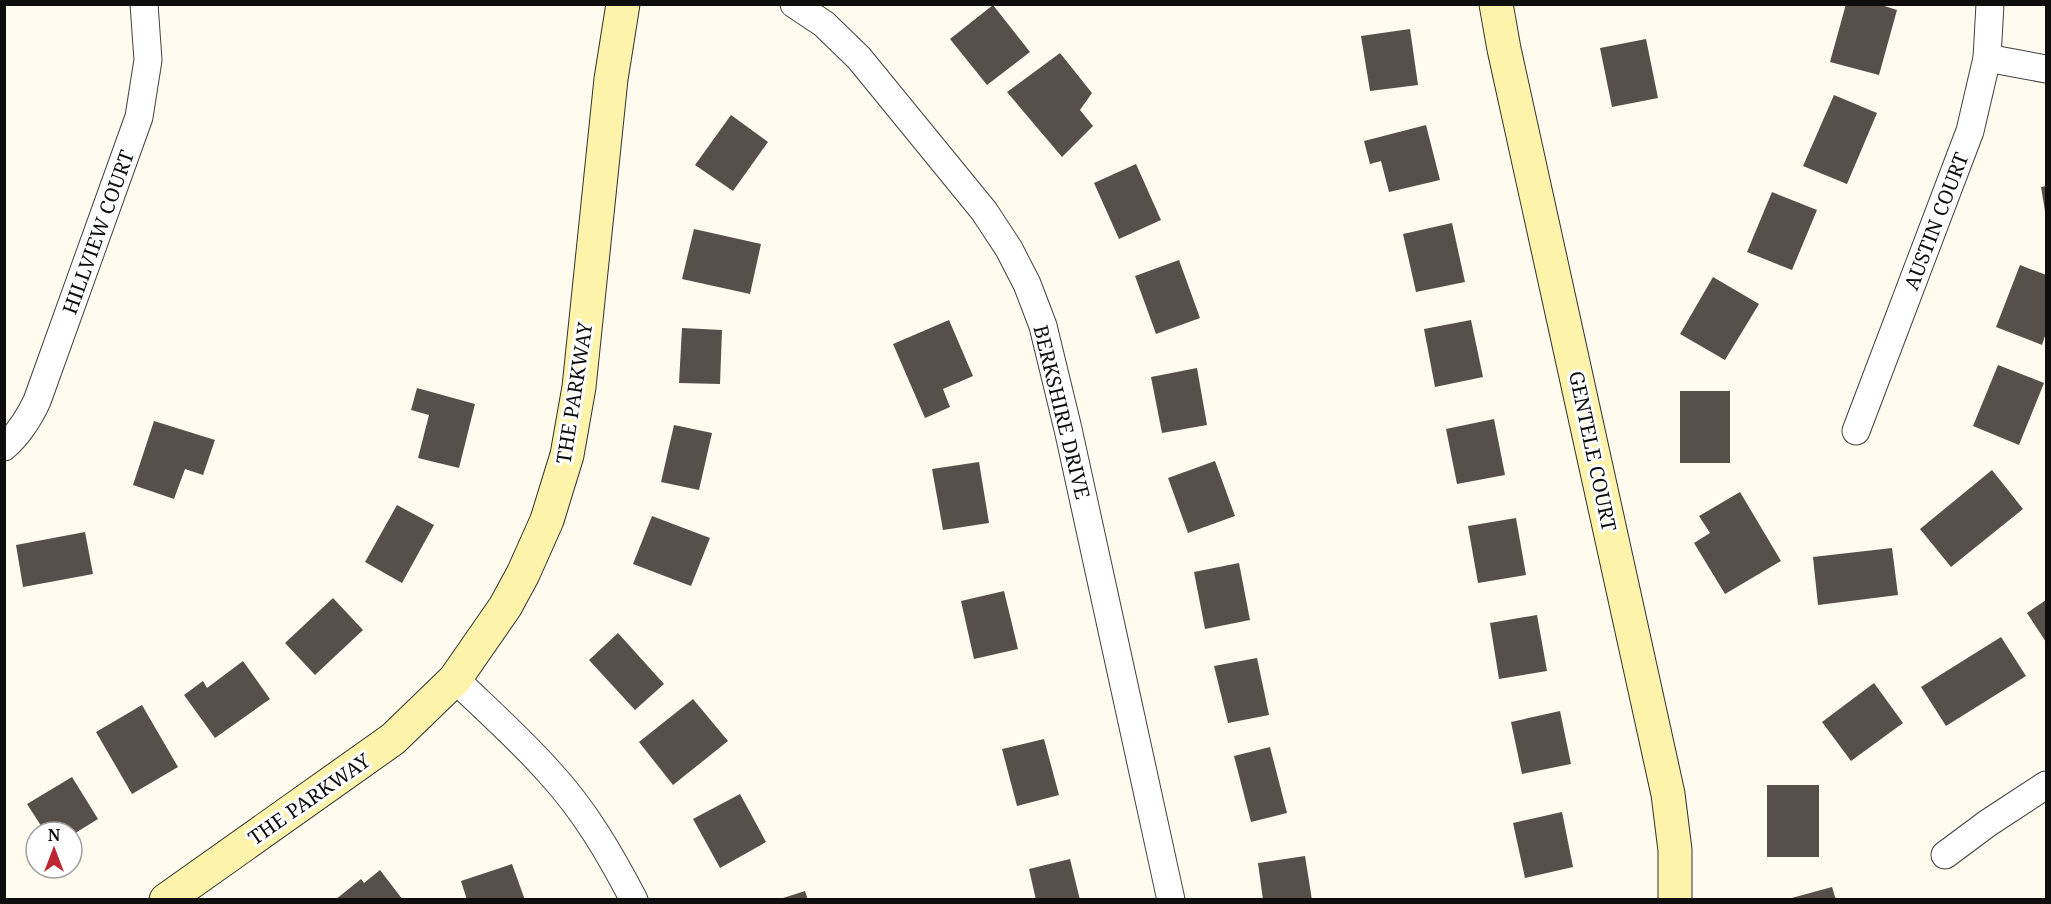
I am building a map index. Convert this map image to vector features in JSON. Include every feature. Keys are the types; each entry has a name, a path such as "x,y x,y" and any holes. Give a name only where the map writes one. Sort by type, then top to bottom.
{"street":[{"name":"HILLVIEW COURT","path":"4,447 14,439 37,401 139,117 148,60 144,4"},
{"name":"THE PARKWAY","path":"175,897 393,739 455,679 505,607 523,574 547,520 567,455 579,387 611,79 623,4"},
{"name":"BERKSHIRE DRIVE","path":"794,4 824,24 859,58 984,211 1009,249 1027,284 1042,326 1068,429 1171,900"},
{"name":"GENTELE COURT","path":"1496,4 1668,794 1675,850 1676,900"},
{"name":"AUSTIN COURT","path":"1856,431 1970,131 1987,58 1990,4"},
{"path":"1987,58 2046,69"},
{"path":"455,679 550,772 607,848 634,900"},
{"path":"1945,855 1988,823 2046,785"}],"building":[{"path":"1846,4 1878,4 1897,10 1879,75 1830,62"},
{"path":"993,5 1030,52 987,85 950,39"},
{"path":"1410,29 1418,85 1370,91 1361,36"},
{"path":"1646,39 1658,98 1612,107 1600,48"},
{"path":"1060,53 1092,93 1080,110 1093,126 1062,157 1007,92"},
{"path":"1834,95 1877,113 1847,184 1803,166"},
{"path":"731,115 768,142 733,191 695,165"},
{"path":"1426,125 1440,180 1389,192 1381,161 1370,164 1364,141"},
{"path":"1136,164 1161,220 1119,239 1094,183"},
{"path":"2046,186 2046,211 2045,211 2041,187"},
{"path":"1772,192 1817,210 1792,270 1747,252"},
{"path":"1452,223 1465,282 1416,292 1403,234"},
{"path":"694,229 761,244 750,294 682,279"},
{"path":"1179,260 1200,318 1156,334 1135,276"},
{"path":"2020,265 2046,275 2046,333 2042,345 1996,327"},
{"path":"1713,277 1759,304 1725,360 1680,334"},
{"path":"949,320 973,376 943,389 950,407 925,418 893,344"},
{"path":"1471,320 1483,377 1435,387 1424,329"},
{"path":"682,328 722,330 720,384 679,383"},
{"path":"1998,365 2044,383 2019,445 1973,426"},
{"path":"1197,368 1207,425 1162,433 1151,377"},
{"path":"417,388 475,404 459,468 418,458 429,415 411,410"},
{"path":"1680,391 1730,391 1730,463 1680,463"},
{"path":"1494,419 1505,475 1457,484 1446,429"},
{"path":"154,421 215,440 203,475 185,469 174,499 133,485"},
{"path":"674,425 712,433 699,490 661,482"},
{"path":"1215,461 1235,516 1188,533 1168,478"},
{"path":"979,462 989,523 943,530 932,469"},
{"path":"1992,470 2023,509 1951,567 1920,529"},
{"path":"1740,492 1781,561 1725,594 1694,543 1710,533 1699,516"},
{"path":"397,505 434,525 402,583 365,562"},
{"path":"652,516 710,538 691,586 633,564"},
{"path":"1516,518 1526,575 1478,583 1468,526"},
{"path":"85,532 93,574 23,587 16,545"},
{"path":"1892,548 1898,595 1818,605 1813,557"},
{"path":"1239,563 1250,620 1205,629 1194,572"},
{"path":"1004,591 1018,649 974,659 961,601"},
{"path":"333,598 363,630 315,675 285,643"},
{"path":"2046,600 2046,642 2027,613"},
{"path":"1537,615 1547,671 1499,679 1490,623"},
{"path":"618,633 664,684 635,710 589,660"},
{"path":"2001,637 2026,676 1946,726 1921,687"},
{"path":"1257,658 1269,715 1228,723 1214,666"},
{"path":"243,661 270,699 215,738 184,695 203,681 207,688"},
{"path":"1874,683 1903,723 1851,761 1822,722"},
{"path":"693,699 728,741 673,785 639,742"},
{"path":"142,705 178,767 132,794 96,732"},
{"path":"1560,711 1571,764 1522,774 1511,722"},
{"path":"1044,739 1059,795 1017,806 1002,749"},
{"path":"1270,747 1287,813 1251,822 1234,756"},
{"path":"72,777 98,819 84,828 84,820 37,820 27,804"},
{"path":"1767,785 1819,785 1819,857 1767,857"},
{"path":"740,794 766,842 720,868 693,819"},
{"path":"1562,812 1573,867 1525,878 1513,823"},
{"path":"1305,856 1312,900 1263,900 1258,863"},
{"path":"1070,859 1080,900 1036,900 1029,869"},
{"path":"512,864 525,900 467,900 461,881"},
{"path":"380,870 403,900 335,900 361,879 364,883"},
{"path":"1832,887 1836,900 1788,900 1788,899"},
{"path":"805,891 808,900 780,900 780,899"}]}
